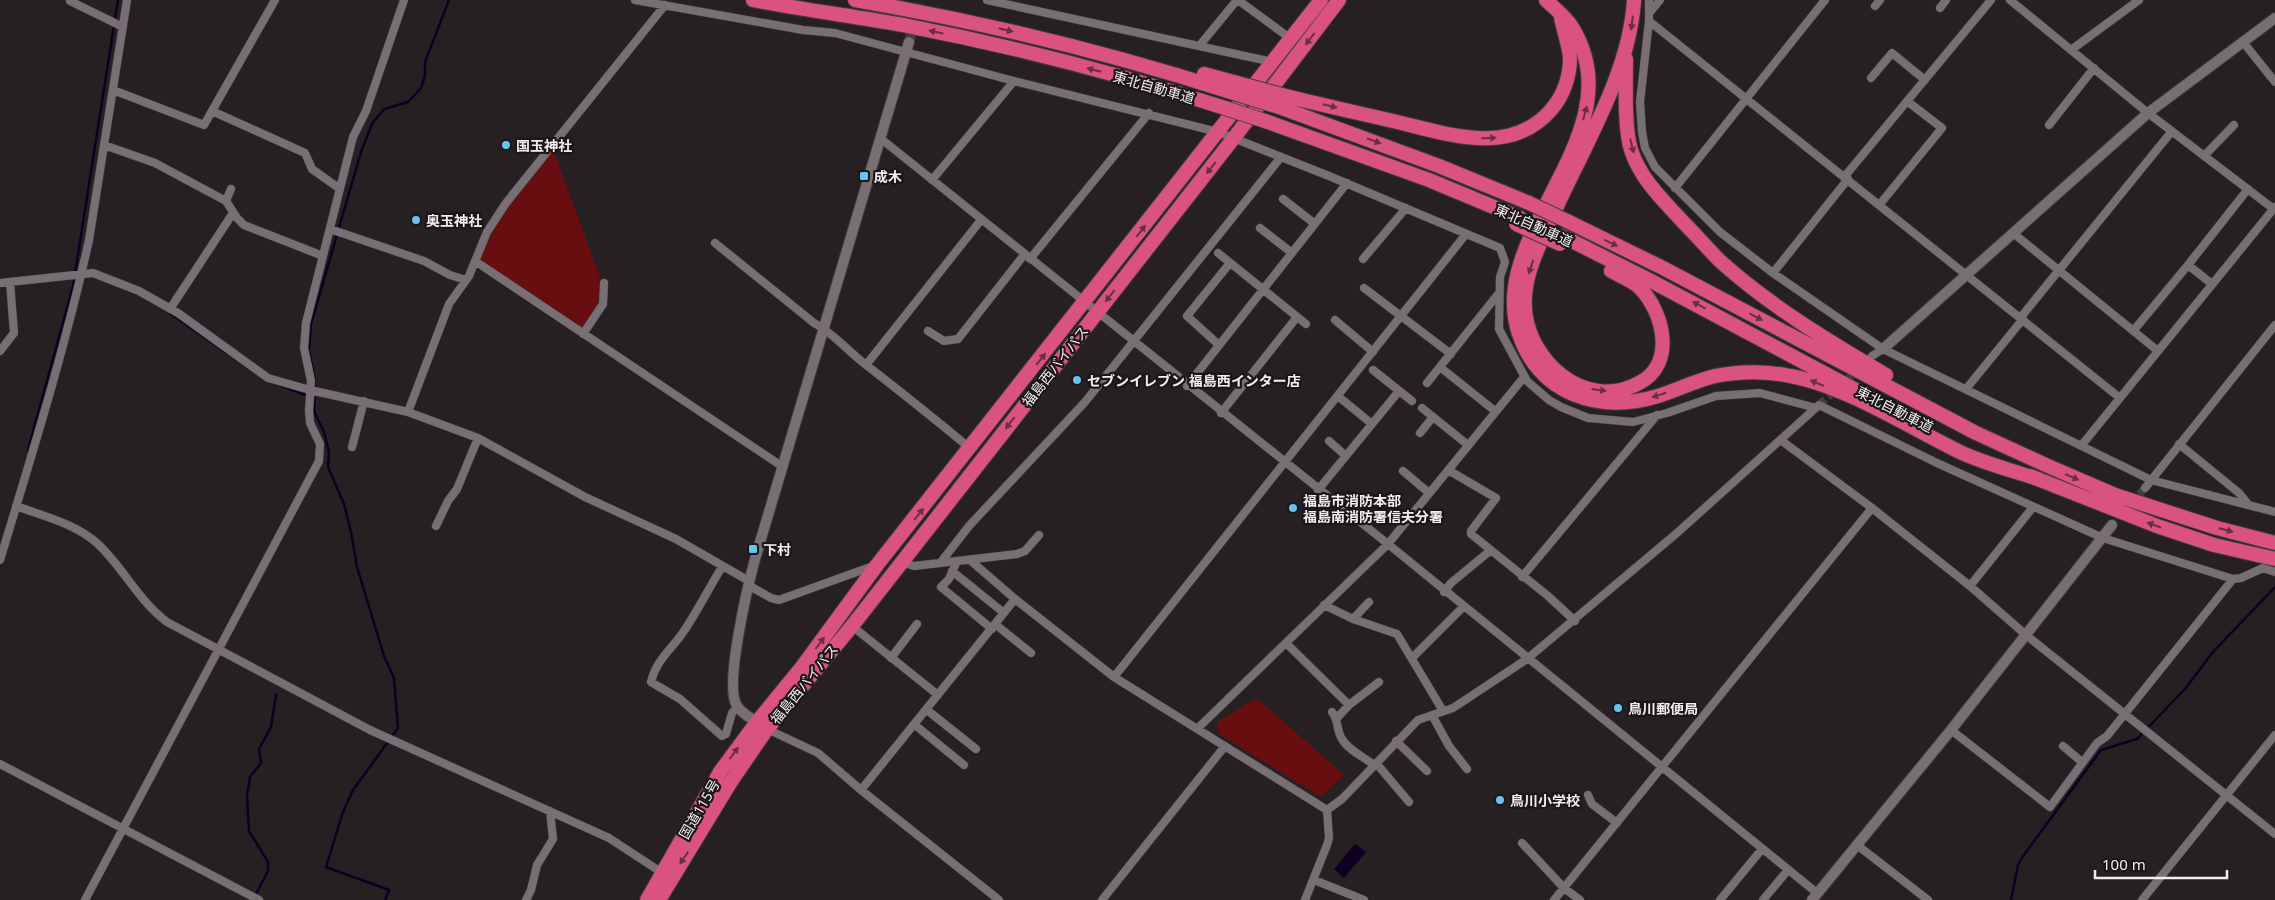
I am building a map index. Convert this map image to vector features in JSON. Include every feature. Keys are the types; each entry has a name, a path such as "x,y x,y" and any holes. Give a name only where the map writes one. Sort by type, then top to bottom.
{"highway":[{"name":"東北自動車道","path":"753,0 903,25 1118,76 1268,122 1429,180 1654,282 1890,408 2038,480 2157,526 2214,544 2272,558"},
{"path":"855,0 1059,42 1281,101 1450,135 1487,139 1512,136 1538,123 1552,109 1562,94 1568,76 1570,56 1560,14"},
{"name":"福島西バイパス","path":"762,726 802,667 878,565 1321,0"},
{"name":"福島西バイパス","path":"762,726 852,626 1233,140 1339,0"},
{"path":"1546,0 1572,26 1582,48 1588,71 1589,95 1581,128 1529,242 1517,276 1514,307 1516,326 1526,352 1543,373 1563,389 1579,397 1604,403 1622,403 1657,396 1715,376 1750,372 1790,375 1841,393 1961,453 2038,480"},
{"path":"1561,240 1638,287 1650,300 1660,321 1662,350 1656,366 1640,383 1617,391 1605,391 1584,388 1564,378 1545,361 1532,340 1524,303 1526,284 1532,264 1616,79 1632,28 1634,0"},
{"path":"1627,46 1628,126 1634,155 1653,190 1719,260 1760,294 1828,341 2048,466"},
{"name":"東北自動車道","path":"1281,101 1529,203 1568,221 1689,282 1976,434 2115,495 2217,528 2275,543"},
{"name":"国道115号","path":"647,900 667,875 730,783 762,726"},
{"name":"国道115号","path":"659,900 667,875"}],"street":[{"path":"0,560 45,412 82,274 127,0"},
{"path":"113,90 204,125 275,0"},
{"path":"85,900 319,461 320,444 310,423 309,370 303,339 354,137 366,110 404,0"},
{"path":"635,0 803,30 835,33 908,46 1014,81 1149,113 1218,132 1233,140 1347,183 1500,248 1505,262 1500,277 1499,329 1524,377 1549,400 1588,418 1633,422 1667,413 1716,396 1760,393 1816,408"},
{"path":"987,0 1274,62"},
{"path":"1200,45 1237,0 1291,39"},
{"path":"1649,0 1650,12 1640,102 1645,148 1655,167 1720,232 1773,273 1883,349 2151,480 2275,512"},
{"path":"1650,12 1660,0"},
{"path":"1674,188 1825,0"},
{"path":"1940,8 1946,0"},
{"path":"1773,273 1907,101 1991,0"},
{"path":"2010,0 2148,114 2274,209 2081,446"},
{"path":"2071,50 2139,0"},
{"path":"70,1 123,27"},
{"path":"408,412 449,304 466,280 486,232 506,203 665,5"},
{"path":"1872,356 1883,349 1966,273 2148,114 2275,18"},
{"path":"1649,21 2120,398"},
{"path":"2243,42 2275,82"},
{"path":"908,46 749,583 741,617 734,675 734,699 738,706 762,726 818,752 861,790 999,900"},
{"path":"1871,78 1892,53 1924,80"},
{"path":"2049,126 2094,68"},
{"path":"932,180 1014,81"},
{"path":"1880,204 1942,128 1907,101"},
{"path":"212,111 305,153 312,170 340,189"},
{"path":"928,331 944,341 958,339 1149,113"},
{"path":"2204,156 2234,125"},
{"path":"1966,389 2059,270 2172,131"},
{"path":"880,138 1084,304 1388,544 1444,592 1788,870 1814,897 1951,730 2112,525"},
{"path":"104,145 155,163 226,201 233,213 244,225 323,256"},
{"path":"941,562 969,526 1085,402 1281,157"},
{"path":"1188,386 1347,183"},
{"path":"226,201 231,189"},
{"path":"2134,330 2248,189"},
{"path":"1283,199 1315,224"},
{"path":"1363,259 1406,208"},
{"path":"170,309 233,213"},
{"path":"866,365 981,220"},
{"path":"1260,228 1292,253"},
{"path":"330,229 424,261 466,280"},
{"path":"2013,233 2158,351"},
{"path":"1114,677 1466,234"},
{"path":"715,243 814,323 825,328 866,365 920,405 970,449"},
{"path":"1218,253 1306,324"},
{"path":"475,261 783,467"},
{"path":"1219,345 1187,316 1230,263"},
{"path":"2188,265 2212,284"},
{"path":"0,283 92,273 107,277 139,291 170,309 268,378 357,402 364,401 408,412 478,438 585,497 676,539 749,583 770,598 779,600 878,565"},
{"path":"0,351 14,333 10,282"},
{"path":"583,334 603,304 604,283"},
{"path":"1364,288 1451,354"},
{"path":"1427,383 1499,294"},
{"path":"1221,413 1297,317"},
{"path":"1335,320 1374,352"},
{"path":"2145,488 2275,325"},
{"path":"1440,367 1495,411"},
{"path":"1373,370 1412,401"},
{"path":"1198,728 1388,544 1524,377"},
{"path":"1318,490 1399,391"},
{"path":"1338,397 1372,424"},
{"path":"352,447 364,401"},
{"path":"1327,810 1342,799 1418,720 1453,708 1527,659 1574,621 1782,441 1819,405 1937,463 2103,538 2232,579 2242,578 2263,568 2275,572"},
{"path":"1422,408 1468,445"},
{"path":"1522,577 1658,414"},
{"path":"1420,433 1433,417"},
{"path":"436,526 448,501 457,489 478,438"},
{"path":"1329,441 1346,456"},
{"path":"1782,441 1872,508 1970,586 2026,635 2275,834"},
{"path":"2179,444 2239,493 2248,504"},
{"path":"1448,470 1496,498 1471,531 1490,550 1548,596 1574,621"},
{"path":"1403,472 1429,493"},
{"path":"16,506 84,534 98,544 133,590 158,615 218,650 370,730 609,838 667,875"},
{"path":"1970,586 2033,507"},
{"path":"1554,900 1872,508"},
{"path":"901,562 914,566 1017,554 1025,551 1039,535"},
{"path":"1444,592 1451,583 1490,550"},
{"path":"970,560 1015,599 1114,677 1327,810"},
{"path":"957,561 949,578 941,587 1031,652"},
{"path":"722,567 683,632 661,658 654,670 651,682 680,699 722,736 726,734 732,712 738,706"},
{"path":"952,572 1004,613"},
{"path":"1951,730 2050,807 2082,762 2125,713 2232,579"},
{"path":"861,790 1015,599"},
{"path":"1352,619 1369,602"},
{"path":"1324,605 1352,619 1397,634 1413,657 1443,711"},
{"path":"1413,657 1463,607"},
{"path":"892,658 918,624"},
{"path":"852,626 938,695"},
{"path":"1286,643 1349,705"},
{"path":"1378,682 1334,715 1341,738 1352,750 1375,764 1409,802"},
{"path":"927,710 976,749"},
{"path":"1432,715 1449,746 1467,769"},
{"path":"915,725 964,765"},
{"path":"2142,900 2275,735"},
{"path":"1396,742 1428,771"},
{"path":"1102,900 1225,746"},
{"path":"2063,746 2082,762"},
{"path":"0,764 259,900"},
{"path":"1588,795 1592,804 1617,823"},
{"path":"1305,900 1329,838 1327,810"},
{"path":"527,900 532,890 538,865 553,839 550,811"},
{"path":"1522,843 1564,888 1580,900"},
{"path":"1857,845 1928,900"},
{"path":"1720,900 1762,849"},
{"path":"1763,900 1788,870"},
{"path":"1314,880 1364,900"}],"shaded area":[{"path":"553,149 601,280 597,310 581,330 479,261 493,230 502,216"},
{"path":"1257,698 1344,775 1321,797 1219,734 1217,722"},
{"path":"1355,844 1366,852 1344,878 1334,869"}],"waterway":[{"path":"28,450 73,286 118,0"},
{"path":"385,900 389,890 326,867 343,812 353,790 398,728 394,678 384,656 357,567 344,504 328,467 329,452 324,432 314,411 315,382 309,350 311,324 361,152 372,124 384,109 408,102 421,88 425,76 425,62 449,0"},
{"path":"168,312 264,379"},
{"path":"274,383 308,396"},
{"path":"2011,900 2018,865 2023,856 2101,750 2137,739 2185,689 2213,652 2275,587"},
{"path":"255,896 268,871 268,862 249,831 247,796 250,777 261,763 259,749 271,727 276,695"}],"tunnel":[{"path":"909,42 921,0"},
{"path":"1819,405 1858,370"},
{"path":"2131,503 2145,488"}],"place":[{"name":"国玉神社","path":"506,145"},
{"name":"成木","path":"864,176"},
{"name":"奥玉神社","path":"416,220"},
{"name":"セブンイレブン 福島西インター店","path":"1077,380"},
{"name":"福島市消防本部 福島南消防署信夫分署","path":"1293,508"},
{"name":"下村","path":"753,549"},
{"name":"鳥川郵便局","path":"1618,708"},
{"name":"鳥川小学校","path":"1500,800"}]}
